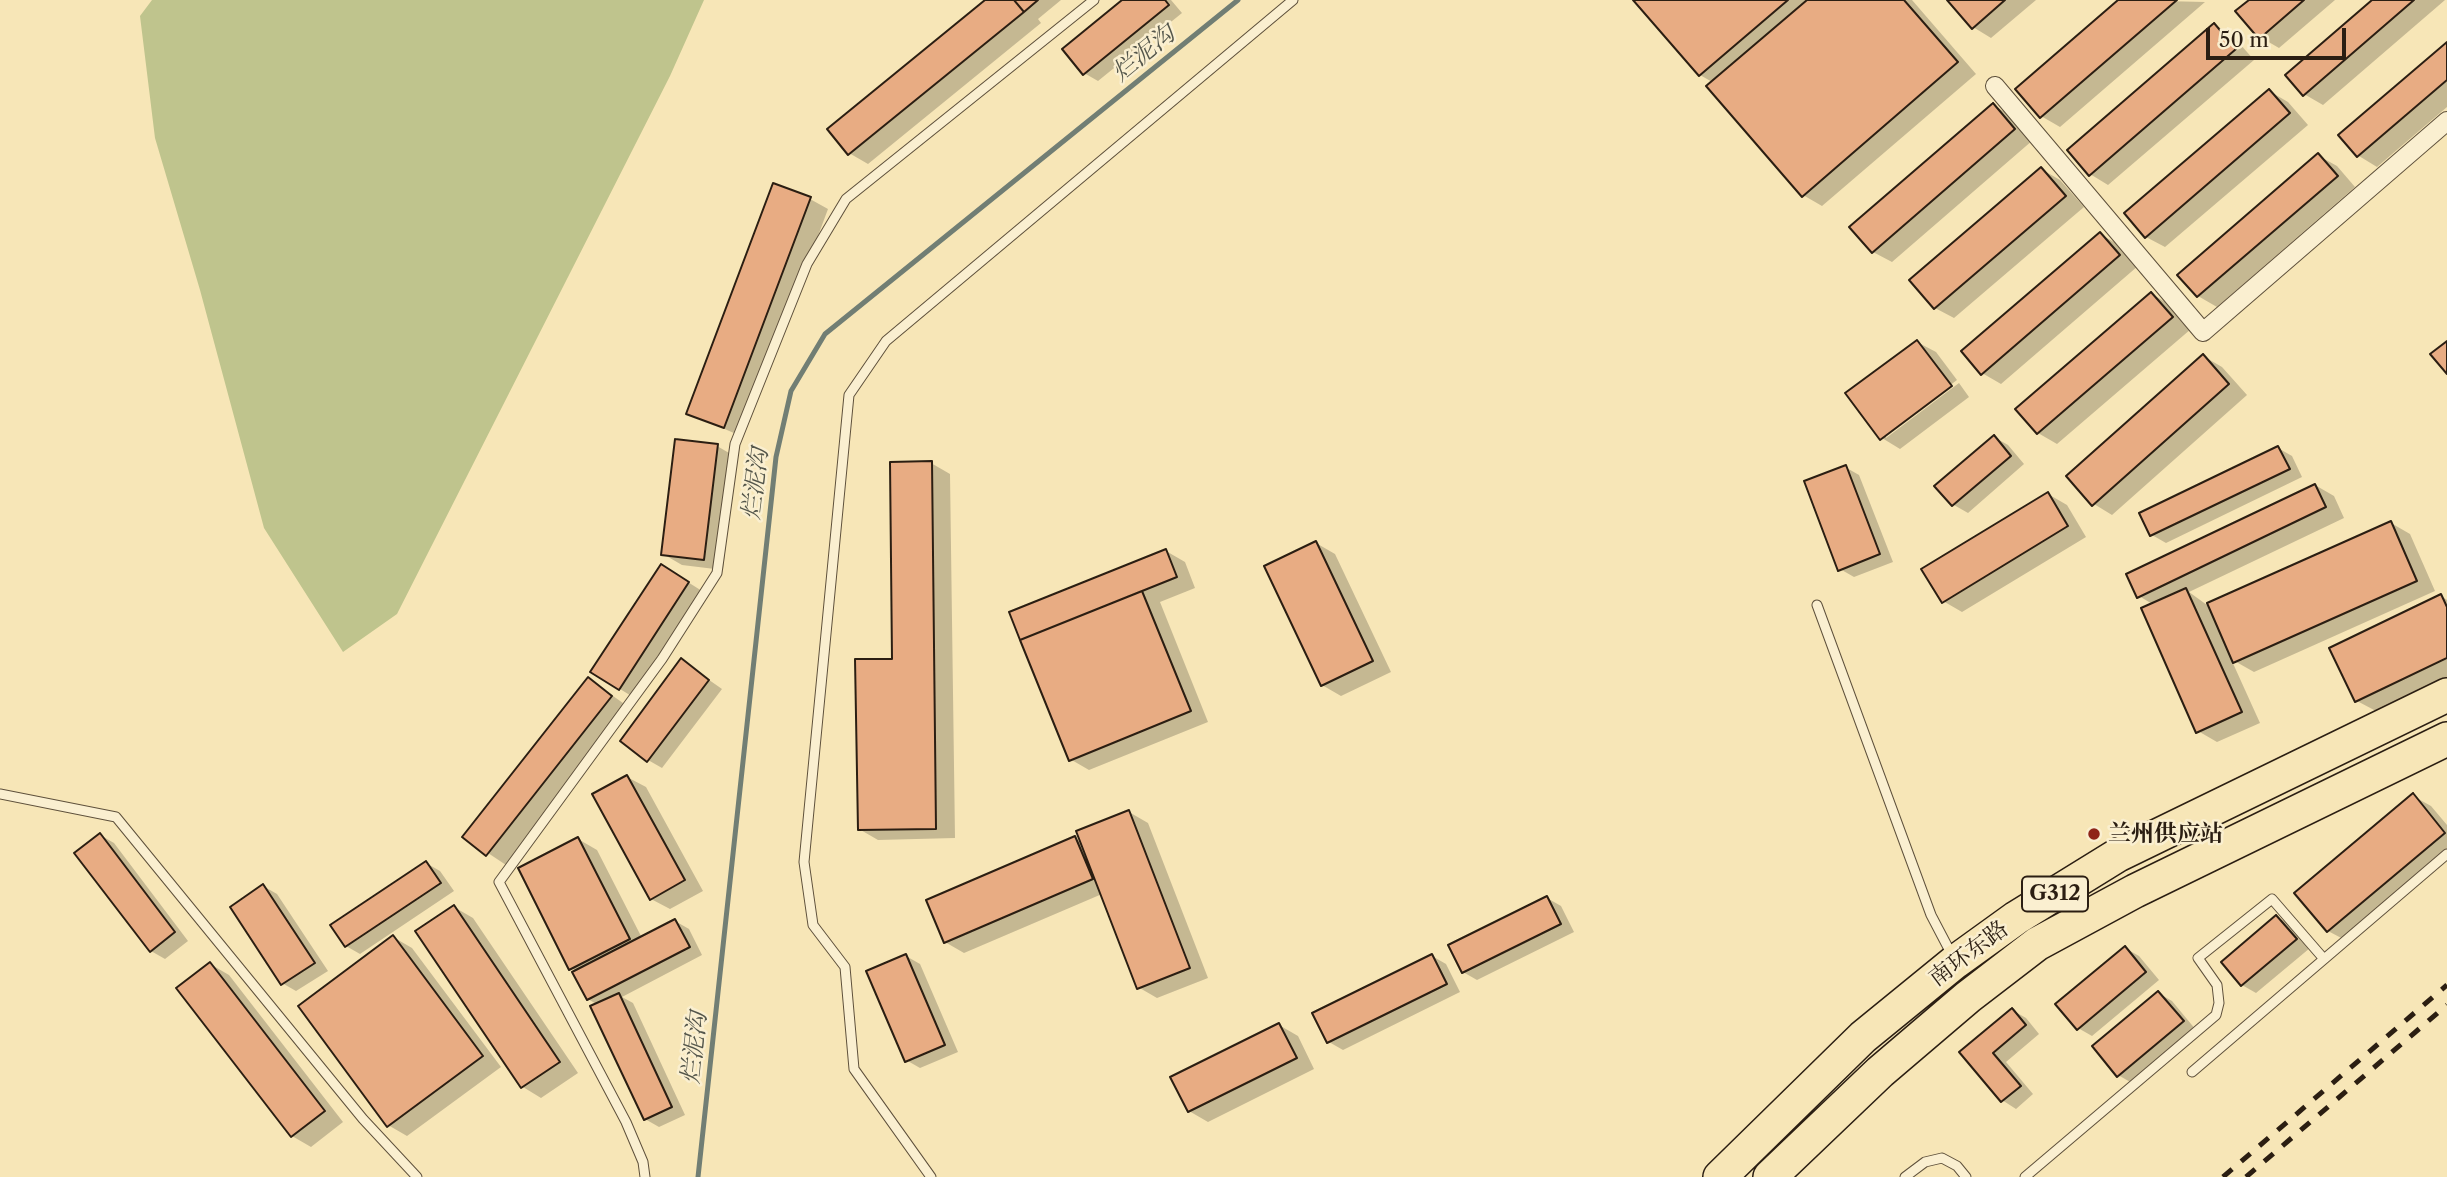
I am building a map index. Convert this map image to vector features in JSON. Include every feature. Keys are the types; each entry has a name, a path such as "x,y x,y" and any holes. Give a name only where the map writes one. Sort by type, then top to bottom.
{"highway":[{"name":"南环东路","path":"1720,1177 1863,1037 1955,962 2016,918 2118,855 2447,695"},
{"name":"南环东路","path":"1782,1170 1880,1072 1968,997 2037,944 2135,891 2447,739"}],"street":[{"path":"1995,86 2203,332 2447,121"}],"lane":[{"path":"645,1177 643,1162 626,1122 499,882 662,659 717,573 735,444 807,264 846,199 1094,0"},
{"path":"931,1177 854,1069 845,967 813,925 804,862 849,395 886,341 1293,0"},
{"path":"1817,605 1931,915 1955,962"},
{"path":"0,794 116,817 363,1119 418,1177"},
{"path":"2192,1072 2447,854"},
{"path":"2025,1177 2216,1015 2219,1003 2217,985 2198,958 2272,899 2324,959"},
{"path":"1905,1177 1925,1162 1942,1158 1957,1166 1966,1177"}],"green space":[{"path":"152,0 704,0 670,76 397,614 343,652 264,528 200,290 155,138 140,16"}],"building":[{"path":"985,0 1014,0 1024,12 848,155 827,129"},
{"path":"1014,0 1038,0 1024,12"},
{"path":"1122,0 1165,0 1169,5 1083,75 1062,49"},
{"path":"1633,0 1788,0 1699,76"},
{"path":"1807,0 1904,0 1958,62 1802,197 1706,86"},
{"path":"1947,0 2005,0 1972,29"},
{"path":"2118,0 2177,0 2040,118 2015,89"},
{"path":"2249,0 2304,0 2259,39 2235,11"},
{"path":"2372,0 2414,0 2303,96 2285,75"},
{"path":"2214,23 2236,49 2089,176 2067,150"},
{"path":"2447,42 2447,80 2357,157 2338,135"},
{"path":"2269,89 2290,113 2145,238 2124,213"},
{"path":"1993,103 2015,129 1872,253 1849,227"},
{"path":"2318,153 2338,176 2197,297 2177,275"},
{"path":"2041,167 2066,196 1934,309 1909,280"},
{"path":"773,183 811,197 724,428 686,414"},
{"path":"2100,232 2120,255 1981,375 1961,351"},
{"path":"2151,292 2173,317 2037,434 2015,409"},
{"path":"1917,340 1952,386 1880,440 1845,393"},
{"path":"2447,341 2447,374 2430,354"},
{"path":"2203,354 2229,384 2092,506 2066,476"},
{"path":"1994,435 2011,456 1952,506 1934,486"},
{"path":"675,439 718,444 704,560 661,555"},
{"path":"2278,446 2290,469 2150,536 2139,513"},
{"path":"932,461 936,829 858,830 855,659 892,659 890,462"},
{"path":"1846,465 1880,554 1838,571 1804,481"},
{"path":"2315,484 2326,507 2137,598 2126,574"},
{"path":"2048,492 2068,526 1942,603 1921,569"},
{"path":"2391,521 2417,581 2233,663 2207,603"},
{"path":"1316,541 1373,661 1321,686 1264,566"},
{"path":"1166,549 1177,577 1020,640 1009,612"},
{"path":"661,564 689,582 619,690 590,672"},
{"path":"2186,588 2242,712 2196,733 2141,608"},
{"path":"1142,591 1191,711 1069,761 1020,640"},
{"path":"2441,594 2447,607 2447,658 2355,702 2329,648"},
{"path":"681,658 709,680 647,762 620,741"},
{"path":"588,677 612,696 486,856 462,837"},
{"path":"627,775 685,880 650,900 592,794"},
{"path":"2413,793 2445,833 2327,932 2294,893"},
{"path":"1129,810 1190,968 1137,989 1076,831"},
{"path":"100,833 175,932 150,952 74,853"},
{"path":"1075,836 1093,879 944,943 926,900"},
{"path":"578,837 630,939 569,970 518,868"},
{"path":"426,861 441,883 345,947 330,925"},
{"path":"263,884 315,963 281,985 230,907"},
{"path":"1547,896 1561,924 1462,973 1448,945"},
{"path":"454,905 560,1062 521,1088 415,931"},
{"path":"2276,915 2297,939 2241,986 2221,962"},
{"path":"675,919 690,947 587,1000 572,972"},
{"path":"393,935 483,1056 387,1127 298,1006"},
{"path":"2125,946 2146,972 2077,1030 2055,1004"},
{"path":"906,954 945,1045 905,1062 866,971"},
{"path":"1432,954 1447,984 1327,1043 1312,1013"},
{"path":"210,962 325,1111 291,1137 176,988"},
{"path":"2158,991 2184,1021 2117,1077 2092,1046"},
{"path":"619,993 672,1107 644,1120 590,1006"},
{"path":"2012,1008 2026,1025 1993,1053 2021,1086 2001,1102 1959,1052"},
{"path":"1279,1023 1297,1058 1188,1112 1170,1077"}],"waterway":[{"name":"烂泥沟","path":"698,1177 776,457 791,391 825,334 1238,0"}],"railway":[{"path":"2223,1177 2447,985"},
{"path":"2246,1177 2447,1005"}],"place":[{"name":"兰州供应站","path":"2094,834"}]}
